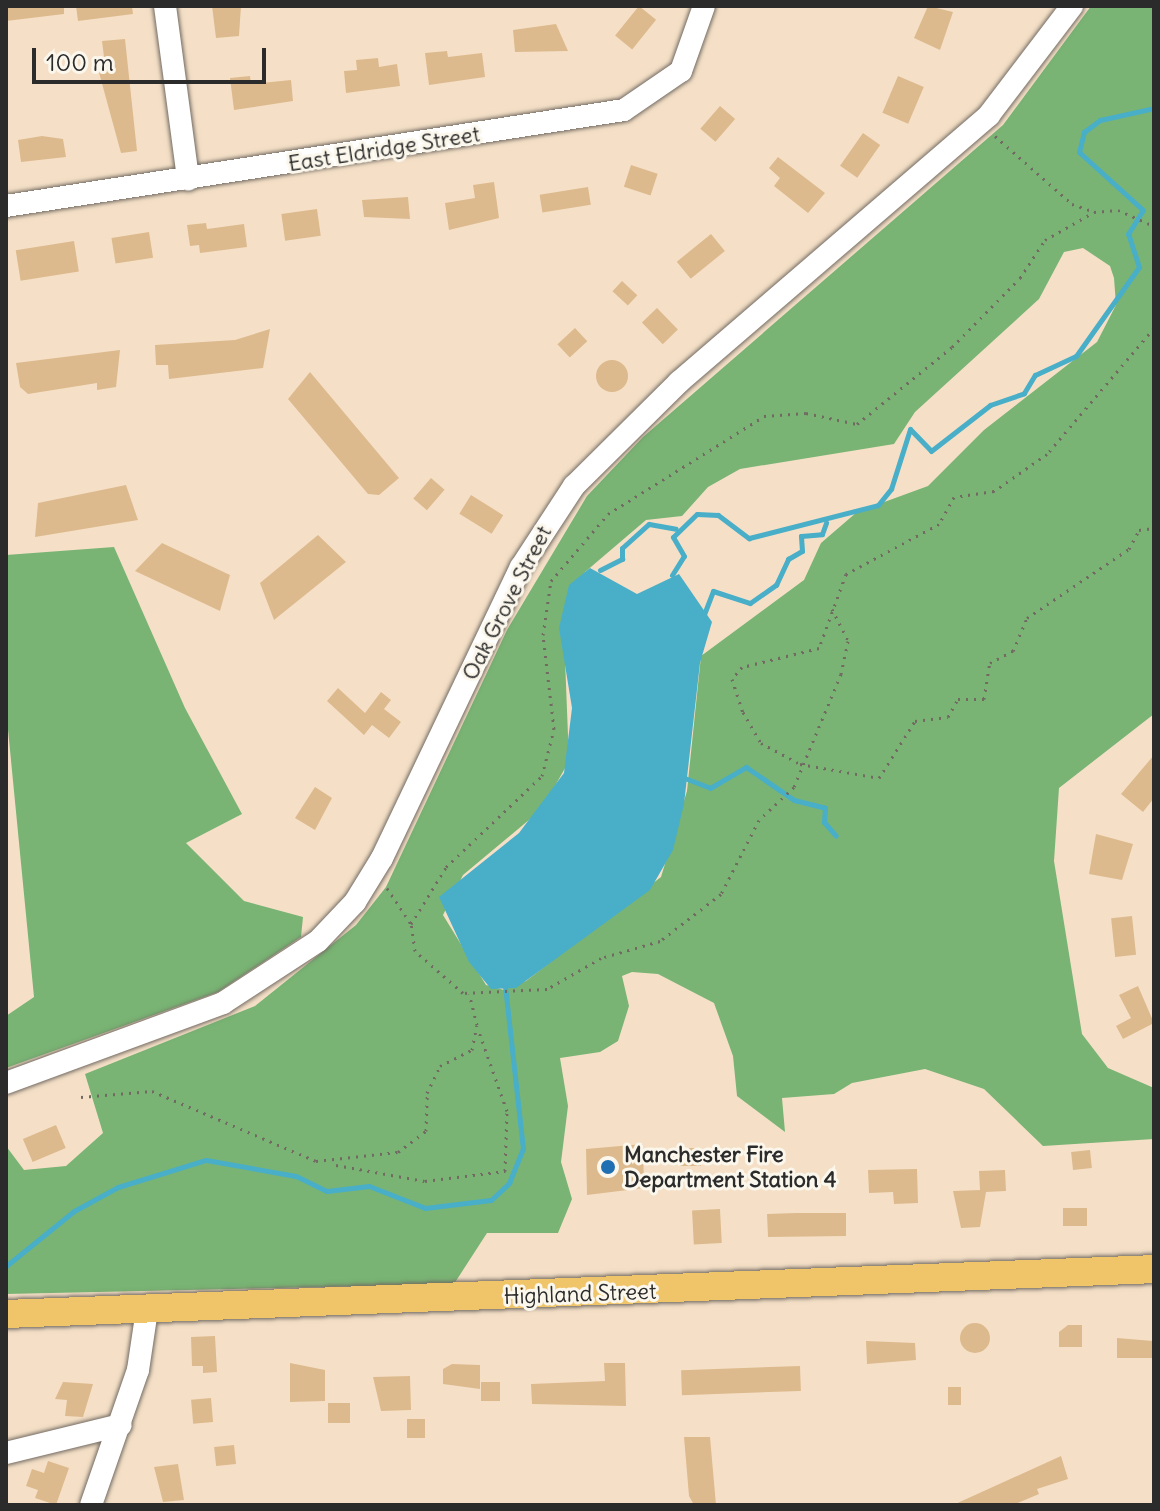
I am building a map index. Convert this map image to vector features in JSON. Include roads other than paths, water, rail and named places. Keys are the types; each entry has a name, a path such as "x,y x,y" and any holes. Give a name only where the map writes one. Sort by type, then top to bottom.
{"main road":[{"name":"Highland Street","path":"6,1314 1154,1269"}],"street":[{"path":"165,6 188,179"},
{"name":"East Eldridge Street","path":"6,206 624,110 681,71 704,6"},
{"name":"Oak Grove Street","path":"6,1083 161,1030 270,976 318,941 373,873 521,567 574,486 668,392 984,119 1072,6"},
{"path":"91,1505 121,1425 147,1310"},
{"path":"6,1453 121,1425"}],"water":[{"path":"590,568 637,594 679,574 712,622 700,663 684,804 673,850 650,890 516,988 491,989 469,962 439,897 519,833 564,773 572,708 559,628 569,585"}],"waterway":[{"path":"672,575 684,556 673,537 697,514 718,515 749,538 878,505 891,489 910,429 931,451 990,405 1024,393 1035,375 1076,356 1139,267 1128,234 1143,210 1079,152 1084,132 1100,120 1154,108"},
{"path":"703,617 713,591 750,603 776,585 788,559 802,551 801,536 822,534 826,523"},
{"path":"600,570 622,559 622,548 649,524 676,529"},
{"path":"682,777 710,788 746,767 794,800 825,808 824,822 836,836"},
{"path":"6,1266 74,1211 118,1187 206,1160 296,1176 327,1191 369,1186 425,1208 491,1200 509,1183 523,1149 505,985"}],"place":[{"name":"Manchester Fire Department Station 4","path":"608,1167"}]}
